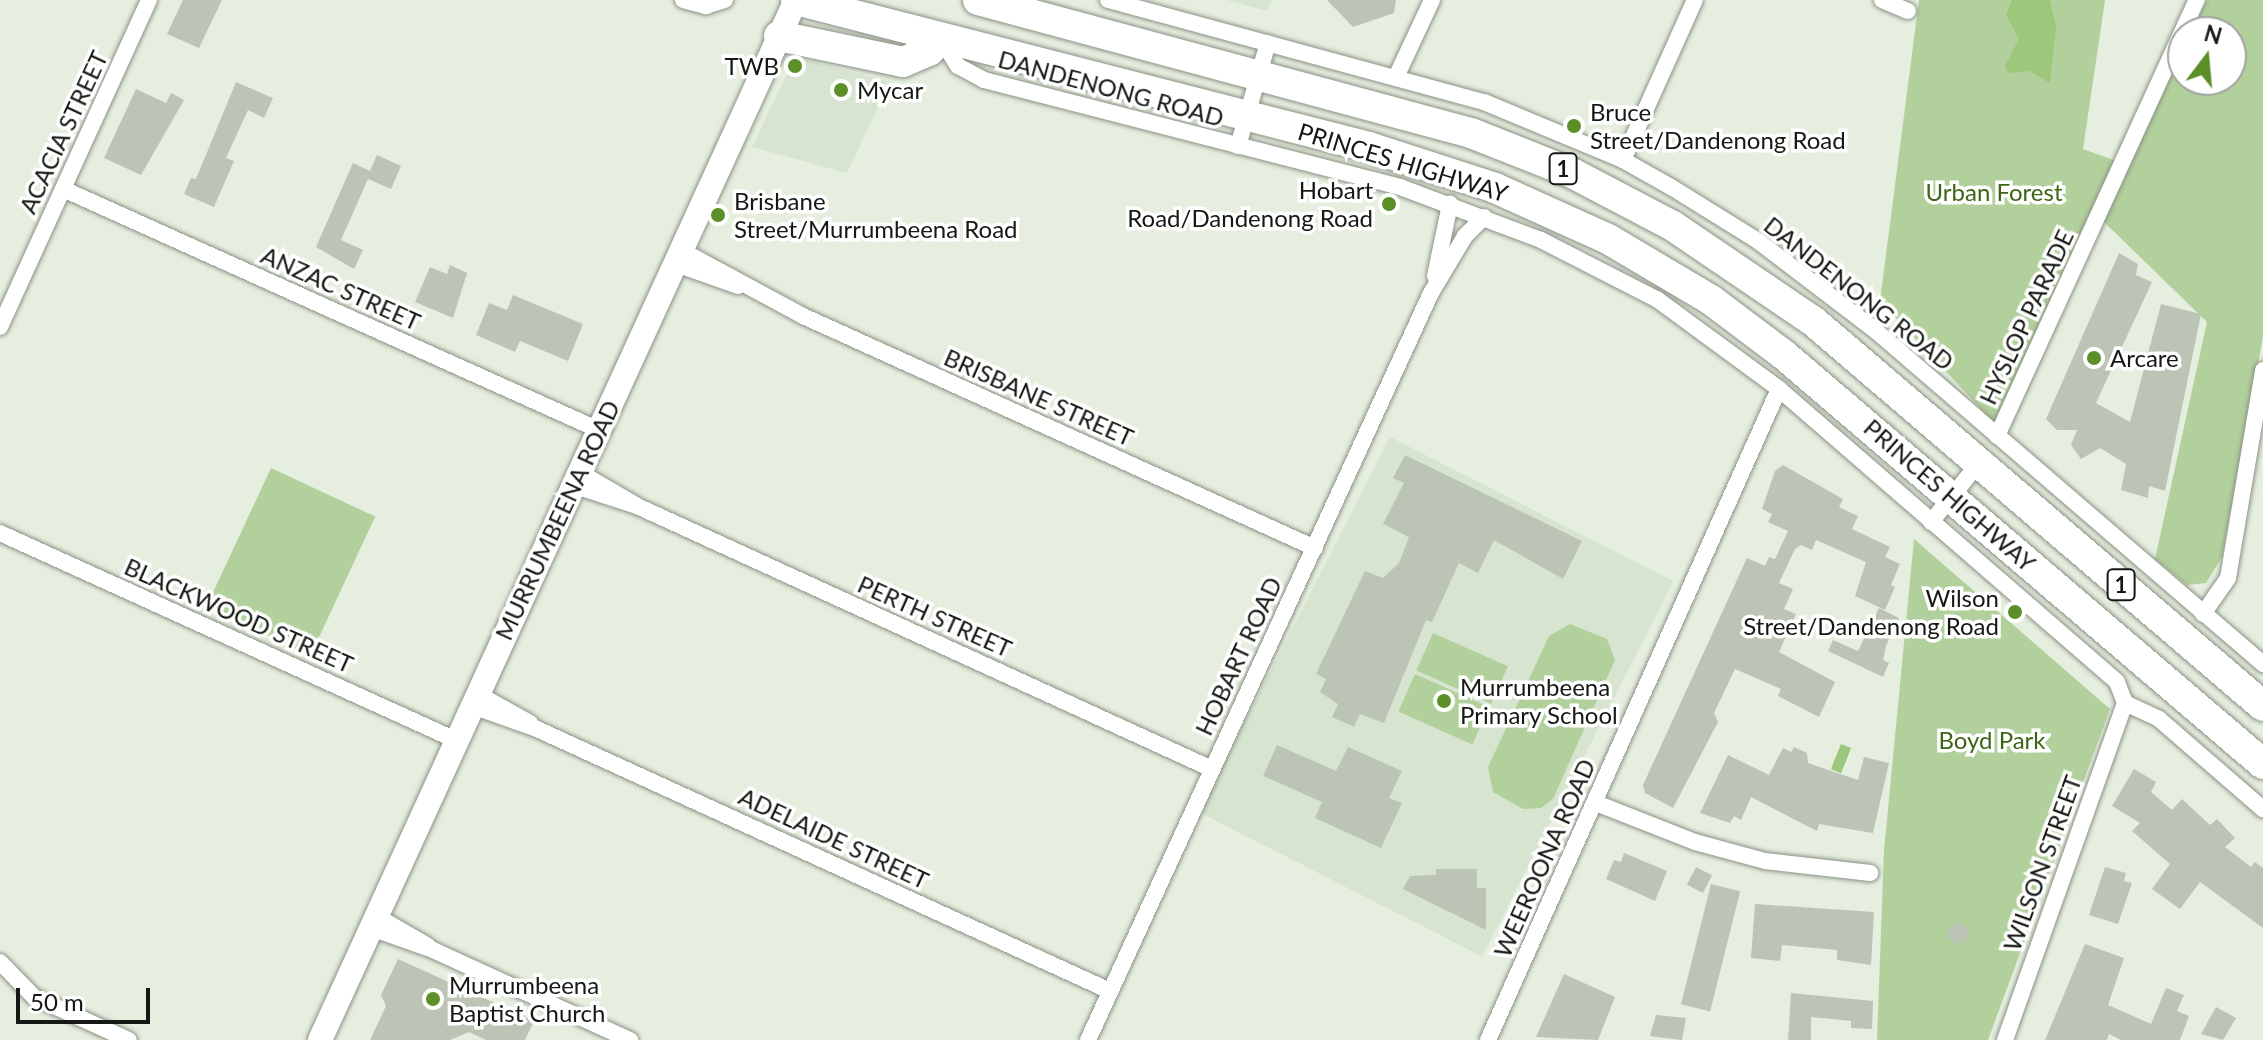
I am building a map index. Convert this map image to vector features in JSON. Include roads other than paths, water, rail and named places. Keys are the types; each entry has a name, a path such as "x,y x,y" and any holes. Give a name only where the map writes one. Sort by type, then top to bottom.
{"highway":[{"name":"PRINCES HIGHWAY","path":"796,0 1247,115 1459,175 1626,249 1758,334 2263,764"},
{"name":"PRINCES HIGHWAY","path":"978,0 1259,73 1504,144 1663,220 1813,321 2263,706"},
{"path":"779,36 903,62 929,51 941,39"}],"main road":[{"name":"MURRUMBEENA ROAD","path":"320,1040 676,256 796,0"}],"street":[{"name":"ACACIA STREET","path":"0,327 149,0"},
{"path":"683,0 706,6 725,0"},
{"name":"DANDENONG ROAD","path":"1108,0 1397,75 1506,110 1623,160 1806,275 2263,664"},
{"path":"1397,75 1432,0"},
{"path":"1623,160 1695,0"},
{"path":"1882,0 1908,11"},
{"name":"HYSLOP PARADE","path":"1997,436 2197,0"},
{"name":"DANDENONG ROAD","path":"941,39 958,66 984,80 1450,204 1582,259 1658,300 1779,389 2117,682 2125,703"},
{"name":"DANDENONG ROAD","path":"1238,146 1268,43"},
{"name":"ANZAC STREET","path":"63,189 599,430"},
{"name":"HOBART ROAD","path":"1431,293 1449,230 1450,204"},
{"name":"HOBART ROAD","path":"1088,1040 1431,293 1465,236 1484,217"},
{"name":"BRISBANE STREET","path":"676,256 1315,548"},
{"path":"2203,614 2228,578 2263,370"},
{"name":"WEEROONA ROAD","path":"1488,1040 1779,389"},
{"path":"1931,522 1979,463"},
{"name":"PERTH STREET","path":"576,478 1212,769"},
{"name":"BLACKWOOD STREET","path":"0,533 458,741"},
{"name":"ADELAIDE STREET","path":"475,700 1110,991"},
{"path":"2125,703 2159,719 2263,809"},
{"name":"WILSON STREET","path":"2005,1040 2125,703"},
{"path":"1596,803 1695,842 1765,861 1870,873"},
{"path":"373,922 630,1040"},
{"path":"0,962 34,997 129,1040"}],"place":[{"name":"TWB","path":"795,66"},
{"name":"Mycar","path":"841,90"},
{"name":"Bruce Street/Dandenong Road","path":"1574,126"},
{"name":"Hobart Road/Dandenong Road","path":"1389,204"},
{"name":"Brisbane Street/Murrumbeena Road","path":"718,215"},
{"name":"Arcare","path":"2094,358"},
{"name":"Wilson Street/Dandenong Road","path":"2015,612"},
{"name":"Murrumbeena Primary School","path":"1444,701"},
{"name":"Murrumbeena Baptist Church","path":"433,999"}],"park label":[{"name":"Urban Forest","path":"1994,192"},
{"name":"Boyd Park","path":"1992,740"}]}
